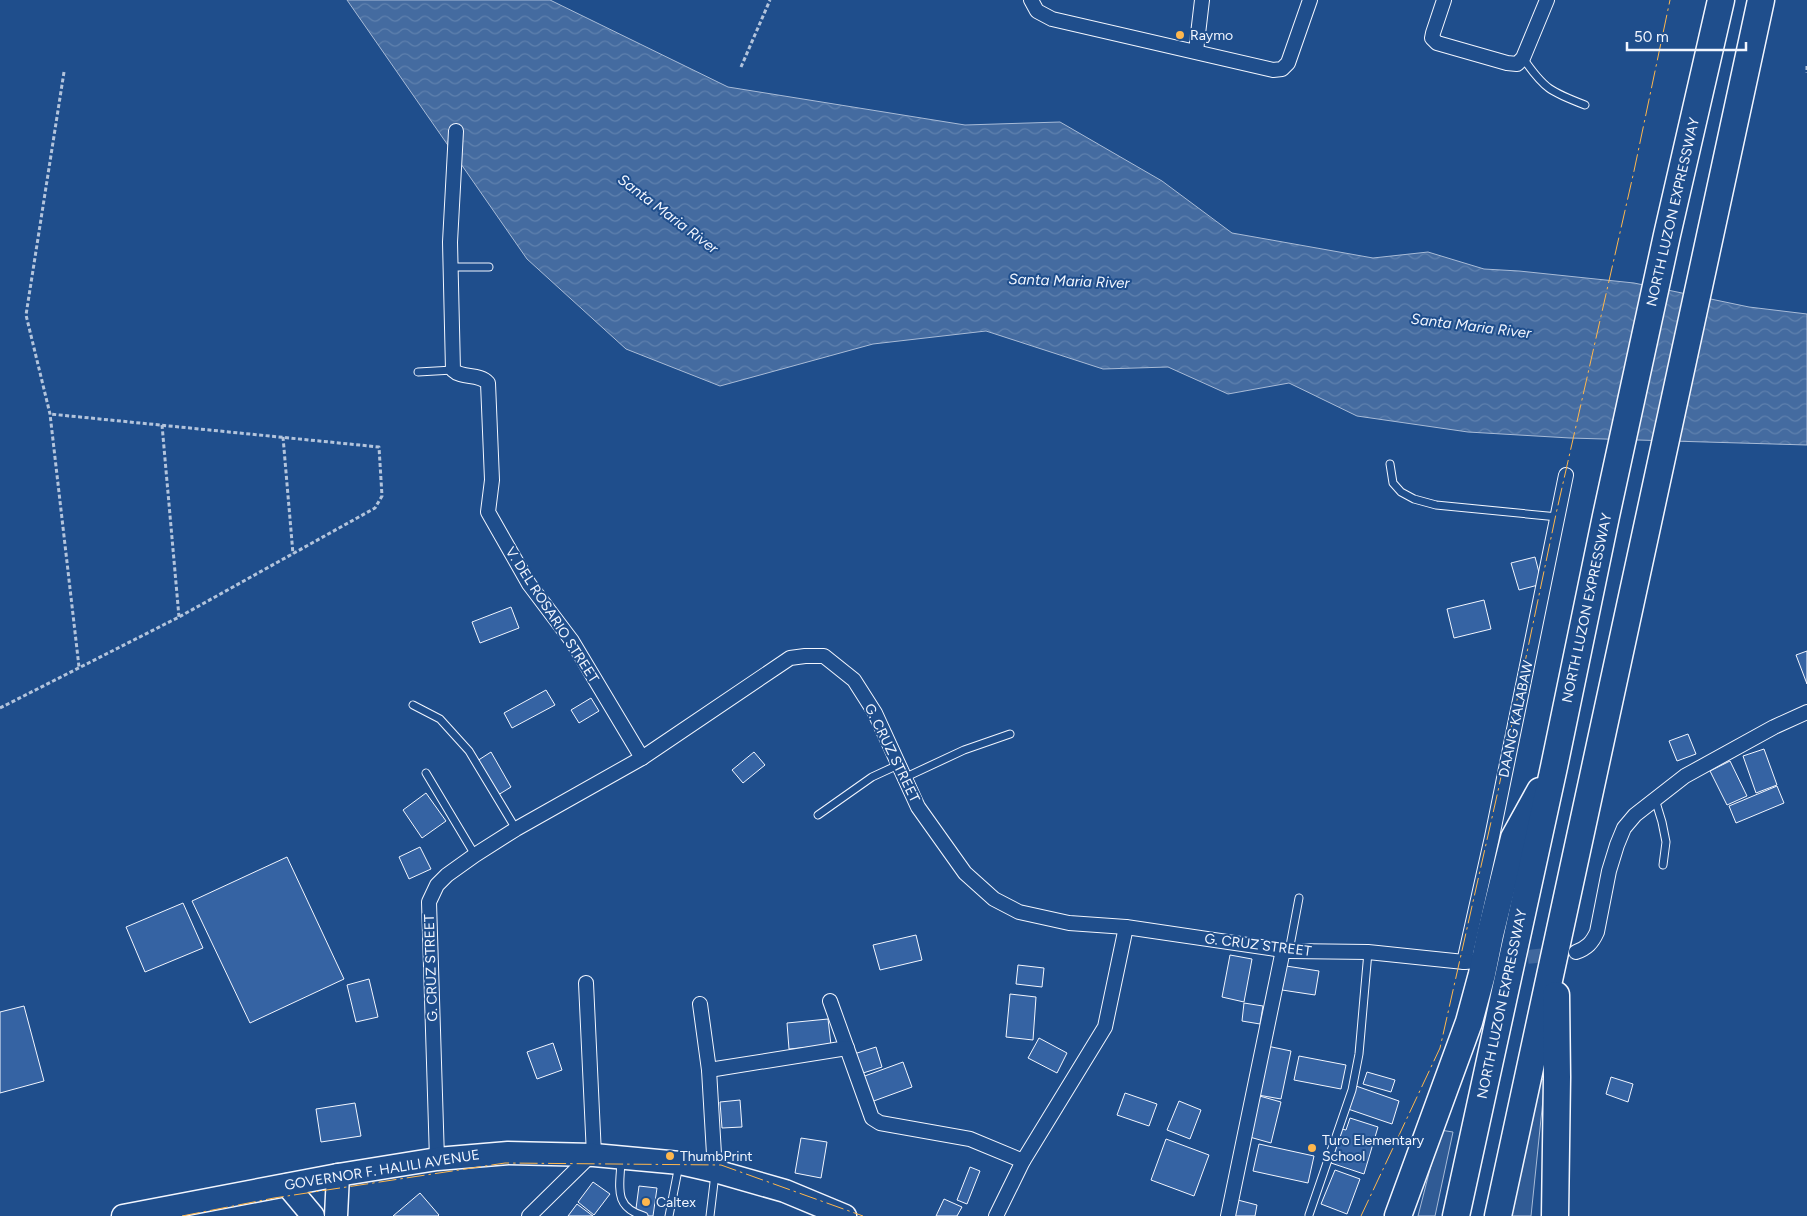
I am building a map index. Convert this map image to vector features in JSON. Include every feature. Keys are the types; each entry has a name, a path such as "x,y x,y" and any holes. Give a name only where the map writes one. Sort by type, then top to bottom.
{"highway":[{"name":"NORTH LUZON EXPRESSWAY","path":"1456,1216 1667,235 1721,0"},
{"path":"1498,1216 1566,950 1651,510 1762,0"},
{"path":"1398,1216 1469,1022 1514,838 1554,767"},
{"path":"1555,1216 1557,1077 1566,950"}],"main road":[{"name":"GOVERNOR F. HALILI AVENUE","path":"123,1216 338,1175 437,1159 508,1152 680,1163 715,1170 785,1192 845,1216"},
{"path":"336,1216 338,1175"},
{"path":"288,1185 313,1216"}],"street":[{"path":"1196,51 1202,0"},
{"path":"1034,6 1052,19 1273,70 1282,69 1288,64 1310,0"},
{"path":"1444,0 1432,38 1437,43 1507,64 1516,64 1524,58 1547,0"},
{"path":"453,370 450,242 456,131"},
{"name":"V. DEL ROSARIO STREET","path":"453,370 458,374 485,379 488,383 492,480 488,512 529,584 572,641 642,758"},
{"name":"DAANG KALABAW","path":"1464,962 1492,837 1566,475"},
{"name":"G. CRUZ STREET","path":"437,1159 429,902 437,885 474,855 516,828 642,758 790,658 824,656 854,680 875,713 918,807 965,873 994,899 1019,912 1069,923 1126,927 1286,951 1368,952 1478,962"},
{"path":"1566,950 1586,948 1597,932 1609,871 1624,828 1635,815 1685,776 1774,727 1807,712"},
{"path":"996,1216 1024,1161 1105,1027 1126,927"},
{"path":"1228,1216 1286,951"},
{"path":"529,1216 587,1159 594,1156 586,982"},
{"path":"830,1001 872,1118 880,1123 970,1139 1024,1161"},
{"path":"700,1004 709,1070 715,1170"},
{"path":"709,1070 847,1048"}],"lane":[{"path":"1524,58 1535,76 1549,90 1585,105"},
{"path":"451,267 489,267"},
{"path":"418,372 453,370"},
{"path":"1390,464 1393,483 1401,492 1414,499 1436,505 1558,517"},
{"path":"413,705 440,719 469,751 516,828"},
{"path":"818,815 872,777 901,772 1010,734"},
{"path":"426,774 474,855"},
{"path":"1655,799 1666,842 1663,865"},
{"path":"1286,951 1299,898"},
{"path":"1309,1215 1352,1090 1359,1054 1368,952"},
{"path":"621,1158 620,1199 626,1207 644,1216"},
{"path":"669,1216 680,1163"},
{"path":"710,1216 715,1170"}],"path":[{"path":"741,67 770,0"},
{"path":"1807,66 1807,73"},
{"path":"64,72 26,315 50,414 79,667"},
{"path":"0,708 179,617 293,554 375,508 382,496 379,447 50,414"},
{"path":"162,425 179,617"},
{"path":"283,438 293,554"}],"shaded area":[{"path":"1538,1079 1545,1080 1531,1216 1509,1216"},
{"path":"1440,1130 1453,1132 1435,1216 1418,1216"}],"water":[{"name":"Santa Maria River","path":"347,0 550,0 728,87 965,125 1060,122 1162,181 1232,233 1373,258 1428,252 1484,269 1634,283 1749,307 1807,314 1807,445 1570,438 1468,432 1357,416 1289,383 1228,394 1168,367 1103,369 986,331 873,344 720,386 626,349 527,259"}],"building":[{"path":"1535,557 1542,584 1519,590 1511,563"},
{"path":"1484,600 1491,629 1454,638 1447,609"},
{"path":"511,607 519,628 480,643 472,622"},
{"path":"1807,651 1807,684 1796,655"},
{"path":"546,690 555,705 512,728 504,713"},
{"path":"591,698 599,711 579,723 571,710"},
{"path":"1688,734 1696,754 1677,761 1669,741"},
{"path":"1764,749 1777,785 1756,793 1743,756"},
{"path":"491,752 511,787 498,795 477,761"},
{"path":"754,752 765,765 743,783 732,770"},
{"path":"1730,761 1747,796 1727,805 1710,771"},
{"path":"1777,786 1784,803 1736,823 1729,806"},
{"path":"426,793 446,821 422,838 403,810"},
{"path":"420,847 431,869 409,879 399,857"},
{"path":"287,857 344,979 250,1023 192,901"},
{"path":"183,903 203,948 145,972 126,927"},
{"path":"916,935 922,960 880,970 873,945"},
{"path":"1230,955 1252,959 1244,1002 1222,997"},
{"path":"1018,965 1044,968 1042,987 1016,984"},
{"path":"1286,966 1319,971 1315,995 1282,990"},
{"path":"369,979 378,1017 356,1022 347,985"},
{"path":"1010,994 1036,997 1033,1040 1006,1037"},
{"path":"1244,1003 1263,1006 1260,1024 1242,1021"},
{"path":"24,1006 44,1081 0,1093 0,1012"},
{"path":"828,1019 831,1045 789,1049 787,1023"},
{"path":"1039,1038 1067,1053 1057,1073 1028,1058"},
{"path":"553,1043 562,1070 537,1079 527,1052"},
{"path":"1267,1046 1291,1051 1281,1099 1258,1095"},
{"path":"876,1047 882,1067 860,1074 854,1054"},
{"path":"1299,1056 1346,1065 1341,1089 1294,1080"},
{"path":"903,1062 912,1087 871,1102 862,1077"},
{"path":"1367,1072 1395,1080 1391,1092 1363,1084"},
{"path":"1611,1077 1633,1084 1628,1102 1606,1094"},
{"path":"1356,1086 1399,1101 1392,1124 1348,1109"},
{"path":"1125,1093 1157,1104 1149,1126 1117,1115"},
{"path":"1256,1095 1281,1102 1271,1143 1246,1136"},
{"path":"740,1100 742,1127 722,1128 720,1102"},
{"path":"1179,1101 1201,1110 1190,1139 1167,1130"},
{"path":"355,1103 361,1136 321,1142 316,1109"},
{"path":"1350,1118 1378,1127 1364,1174 1331,1163 1342,1129 1346,1130"},
{"path":"801,1138 827,1142 821,1178 795,1173"},
{"path":"1166,1139 1209,1155 1194,1196 1151,1180"},
{"path":"1259,1144 1314,1156 1308,1183 1253,1171"},
{"path":"970,1167 980,1171 967,1204 957,1200"},
{"path":"1335,1170 1360,1179 1347,1214 1321,1204"},
{"path":"593,1182 610,1194 594,1215 578,1202"},
{"name":"Caltex","path":"639,1186 657,1188 653,1216 635,1216"},
{"path":"420,1193 438,1216 393,1216"},
{"path":"944,1199 962,1207 957,1216 936,1216"},
{"path":"1234,1199 1257,1205 1255,1216 1230,1216"},
{"path":"577,1204 593,1216 568,1216"}],"tunnel":[{"path":"1507,959 1576,952"}],"power":[{"path":"1361,1216 1440,1048 1498,791 1556,514 1634,171 1670,0"},
{"path":"182,1216 274,1198 505,1163 721,1165 863,1216"}],"place":[{"name":"Raymo","path":"1180,35"},
{"name":"Turo Elementary School","path":"1312,1148"},
{"name":"ThumbPrint","path":"670,1156"},
{"name":"Caltex","path":"646,1202"}]}
